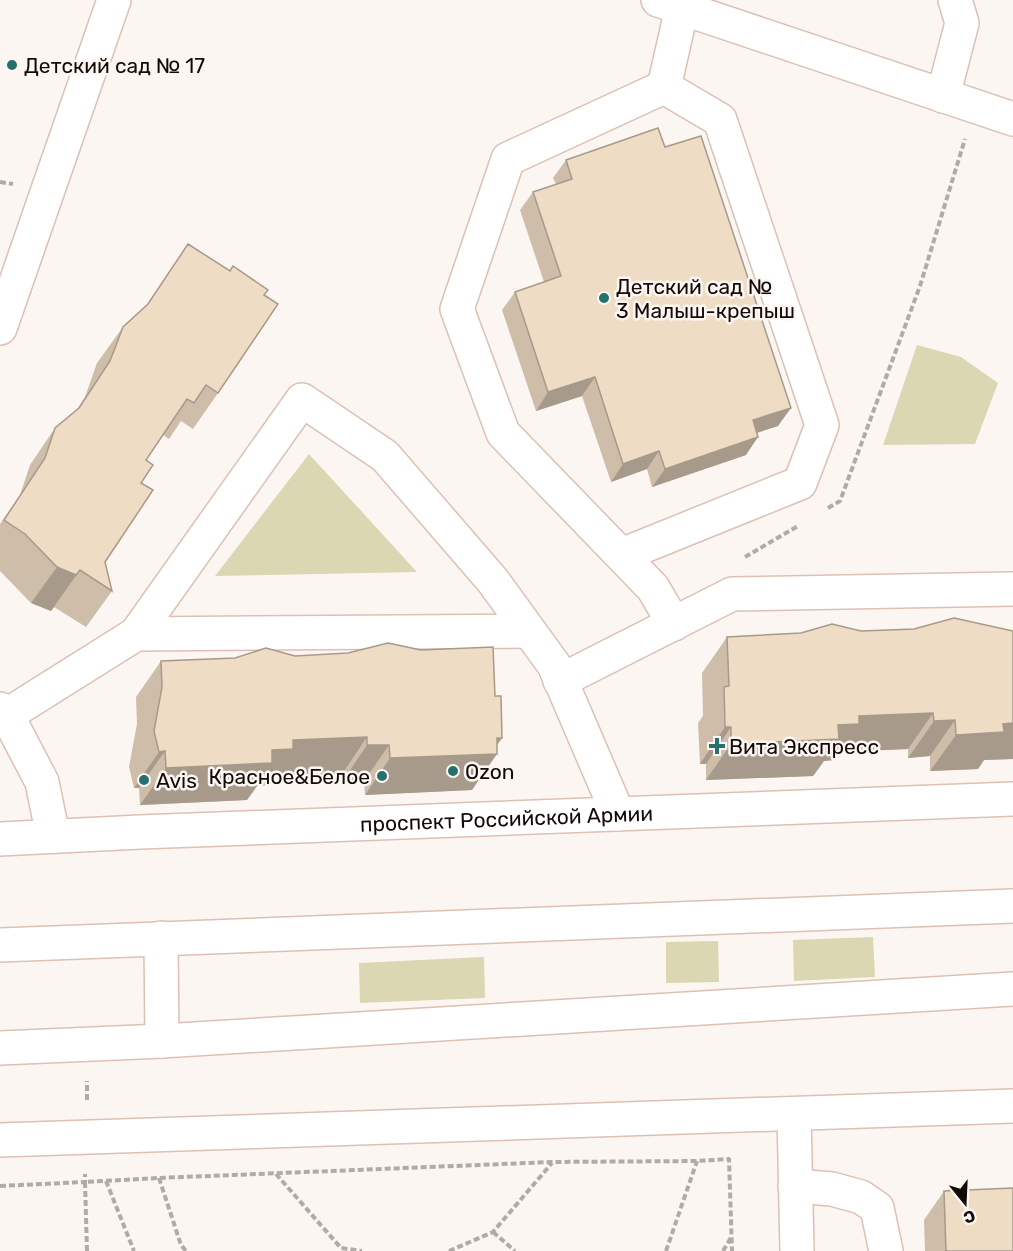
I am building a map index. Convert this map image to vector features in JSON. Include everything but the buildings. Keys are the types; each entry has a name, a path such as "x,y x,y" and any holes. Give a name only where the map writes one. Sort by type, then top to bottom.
{"street":[{"path":"0,328 114,0"},
{"path":"943,96 962,22 955,0"},
{"path":"664,87 670,4 1013,119"},
{"path":"664,87 508,159 457,309 502,433 653,588 674,624"},
{"path":"622,555 800,483 822,424 720,120 664,87"},
{"path":"53,836 42,782 4,712 136,634 302,400 385,456 493,580 554,665 618,814"},
{"path":"560,681 732,594 1013,589"},
{"path":"136,634 529,631"},
{"name":"проспект Российской Армии","path":"0,839 1013,799"},
{"path":"0,945 1013,906"},
{"path":"161,938 162,1041"},
{"path":"0,1047 162,1041 1013,989"},
{"path":"0,1140 1013,1106"},
{"path":"794,1114 797,1251"},
{"path":"795,1186 832,1189 861,1197 877,1209 886,1251"}],"path":[{"path":"820,513 840,501 920,286 975,107"},
{"path":"738,561 799,525"},
{"path":"87,1251 85,1182 552,1162 729,1159 732,1251"},
{"path":"666,1251 697,1161"},
{"path":"449,1251 493,1232 552,1162"},
{"path":"276,1173 340,1249 362,1251"},
{"path":"159,1178 181,1245 186,1251"},
{"path":"106,1181 134,1251"},
{"path":"493,1232 515,1251"},
{"path":"723,1251 732,1235"}],"shaded area":[{"path":"917,345 961,357 998,383 975,444 883,445"},
{"path":"309,454 417,572 215,576"},
{"path":"873,937 875,977 794,981 793,940"},
{"path":"718,941 719,982 666,983 666,942"},
{"path":"484,957 485,998 360,1003 359,963"}],"place":[{"name":"Детский сад № 17","path":"12,65"},
{"name":"Детский сад № 3 Малыш-крепыш","path":"604,298"},
{"name":"Вита Экспресс","path":"717,746"},
{"name":"Ozon","path":"453,771"},
{"name":"Красное&Белое","path":"382,776"},
{"name":"Avis","path":"144,780"}]}
